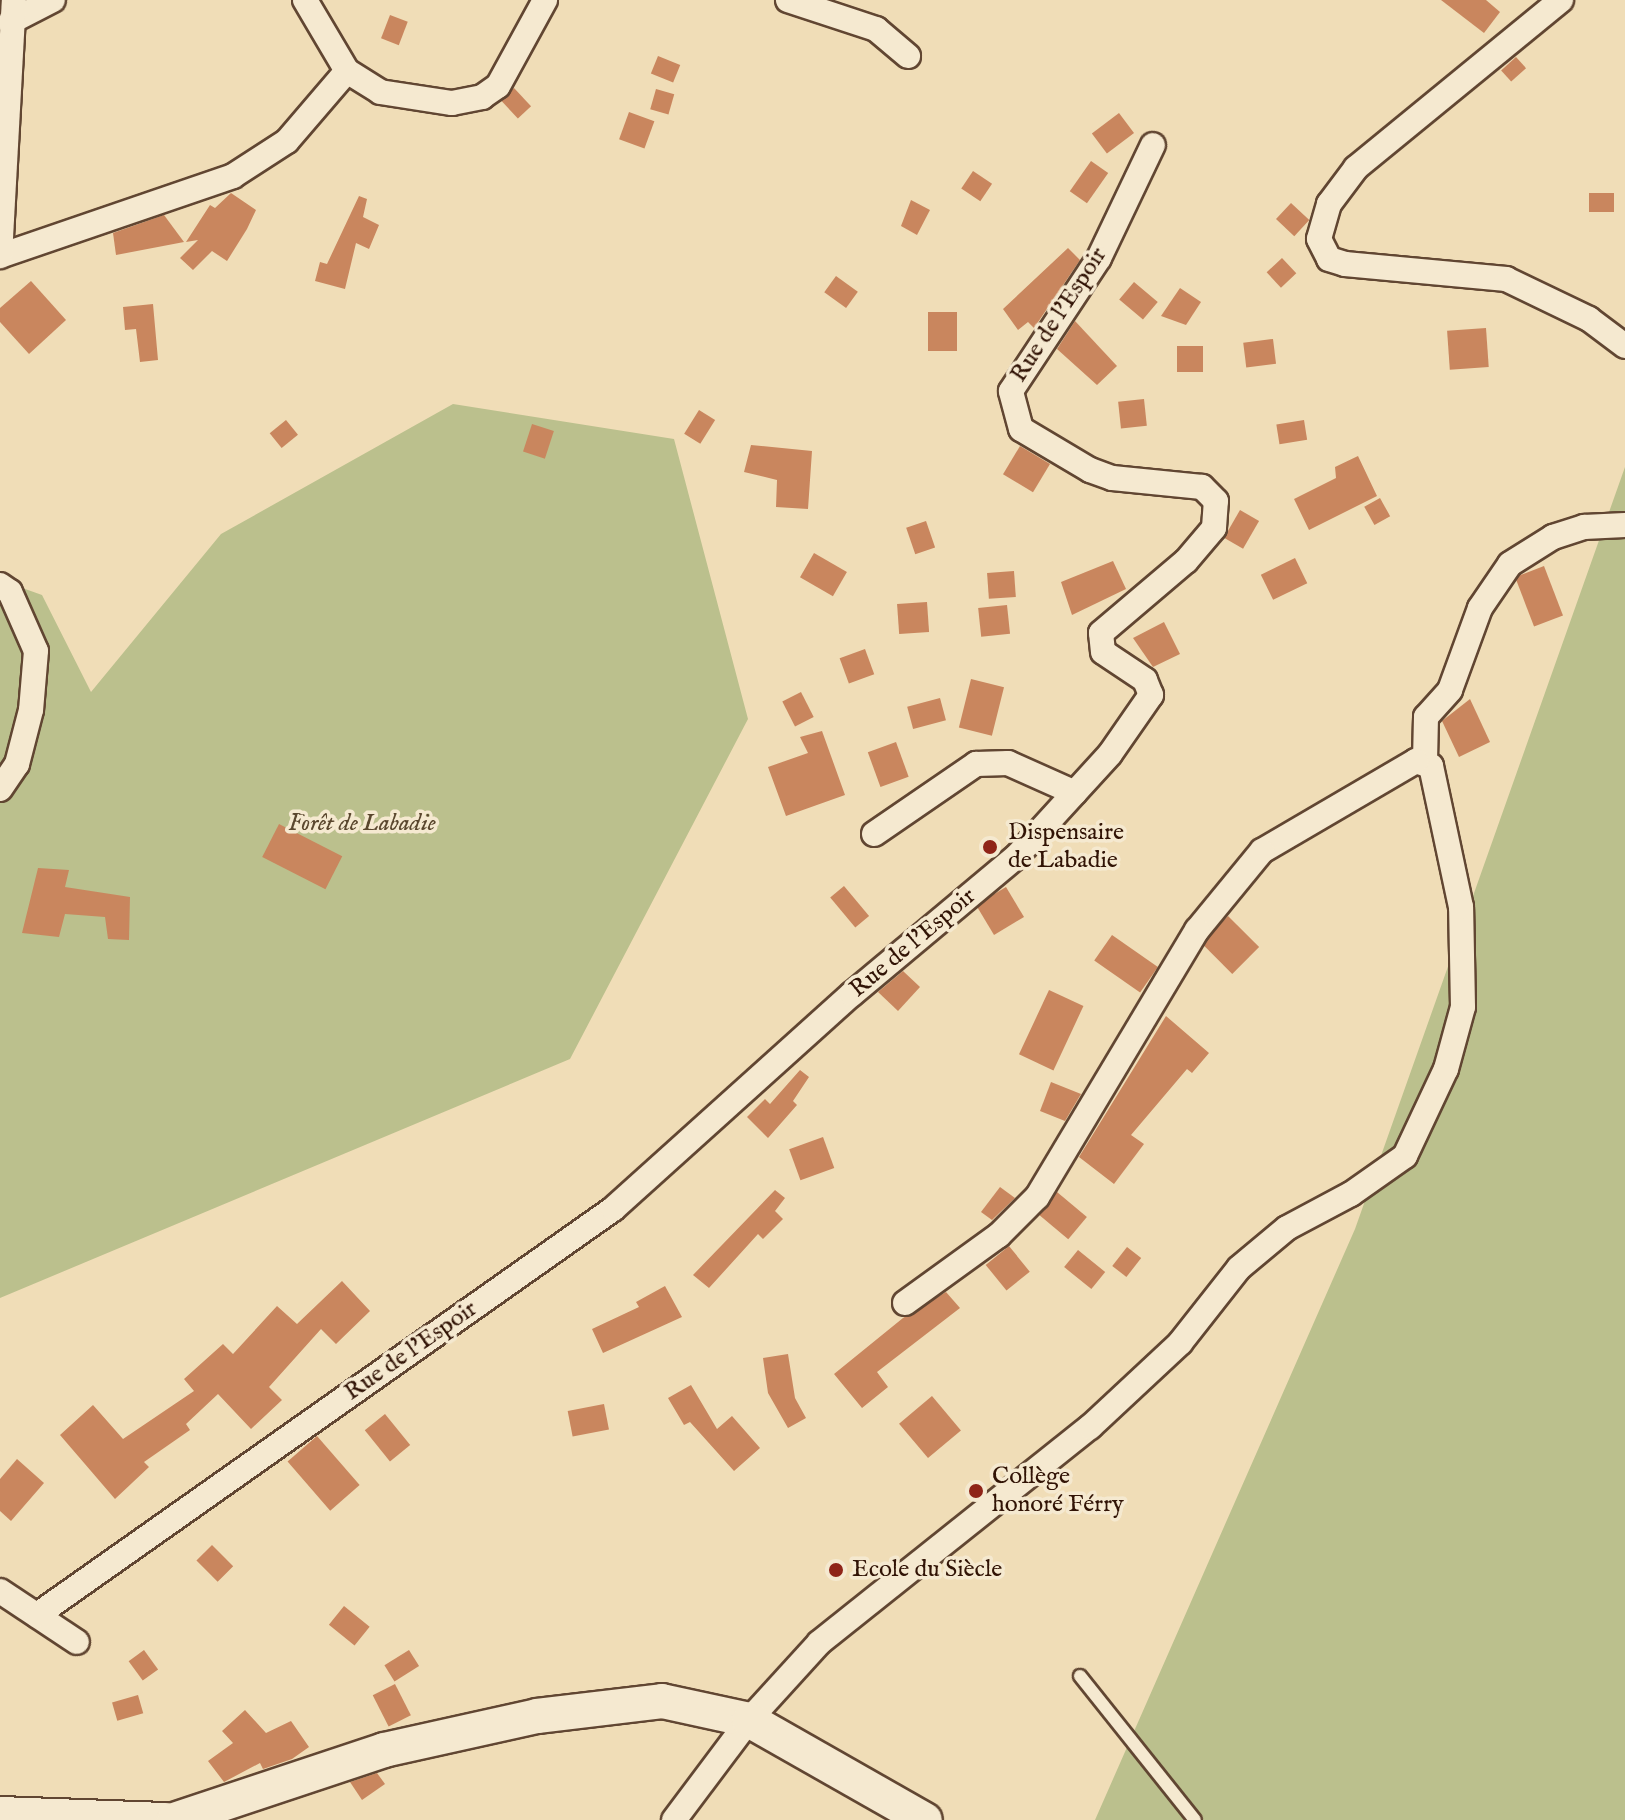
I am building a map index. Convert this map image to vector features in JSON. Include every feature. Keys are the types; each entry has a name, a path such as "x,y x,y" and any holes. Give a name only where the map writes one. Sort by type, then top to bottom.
{"street":[{"path":"53,0 12,11 0,256 233,176 287,141 347,71"},
{"path":"305,0 347,71 380,92 412,100 452,103 482,97 498,86 524,46 545,0"},
{"path":"788,0 876,29 908,56"},
{"path":"1561,0 1356,168 1329,204 1319,239 1329,259 1345,264 1506,279 1589,319 1625,346"},
{"name":"Rue de l'Espoir","path":"37,1615 613,1209 852,994 1016,857 1110,754 1151,695 1145,680 1103,652 1101,633 1186,561 1214,528 1216,501 1202,487 1112,478 1090,470 1021,429 1011,391 1093,269 1153,145"},
{"path":"674,1820 749,1720 819,1643 1090,1427 1180,1343 1239,1268 1287,1228 1351,1194 1405,1156 1446,1069 1463,1007 1461,907 1434,772 1425,761 1426,717 1450,690 1480,608 1510,564 1553,537 1584,527 1625,525"},
{"path":"0,585 10,592 36,651 31,710 17,764 0,789"},
{"path":"905,1303 999,1235 1037,1197 1197,930 1262,851 1416,761 1425,761"},
{"path":"874,834 976,764 1008,763 1075,793"},
{"path":"0,1591 77,1642"},
{"path":"174,1820 384,1750 537,1716 662,1701 749,1720 925,1820"},
{"path":"0,1814 165,1820"}],"lane":[{"path":"1080,1676 1195,1820"}],"green space":[{"name":"Forêt de Labadie","path":"453,404 674,439 748,719 570,1059 0,1298 0,580 42,595 91,692 221,534"},
{"path":"1625,467 1625,1820 1095,1820 1355,1229"}],"building":[{"path":"1441,0 1486,0 1500,12 1484,33"},
{"path":"390,15 408,22 399,45 381,38"},
{"path":"658,56 680,65 673,83 651,74"},
{"path":"1516,57 1526,68 1511,82 1501,70"},
{"path":"514,88 531,106 518,119 501,100"},
{"path":"656,89 674,94 668,114 650,109"},
{"path":"629,112 654,121 644,148 619,139"},
{"path":"1119,113 1134,133 1107,153 1092,133"},
{"path":"1091,161 1108,173 1087,203 1070,191"},
{"path":"973,171 992,184 980,201 961,188"},
{"path":"231,193 256,210 247,229 227,261 212,251 193,270 180,258 198,240 186,242 210,205 215,208"},
{"path":"1589,193 1614,193 1614,212 1589,212"},
{"path":"359,196 367,199 363,217 379,225 369,249 356,243 345,289 315,281 320,262 327,264"},
{"path":"911,200 930,210 917,235 901,226"},
{"path":"1291,203 1309,220 1294,236 1276,219"},
{"path":"164,215 184,242 116,255 113,233"},
{"path":"1068,248 1080,260 1034,328 1028,322 1018,330 1003,309"},
{"path":"1282,258 1296,273 1281,288 1267,272"},
{"path":"836,276 858,292 846,308 824,292"},
{"path":"31,281 66,320 29,354 0,322 0,308"},
{"path":"1134,282 1158,302 1143,320 1119,300"},
{"path":"1180,288 1201,302 1186,325 1161,316"},
{"path":"153,304 158,360 140,362 136,329 125,330 123,307"},
{"path":"928,312 957,312 957,351 928,351"},
{"path":"1075,321 1117,366 1097,385 1057,349"},
{"path":"1486,328 1489,367 1450,370 1447,331"},
{"path":"1273,339 1276,364 1246,367 1243,343"},
{"path":"1177,346 1203,346 1203,372 1177,372"},
{"path":"1144,399 1147,426 1121,429 1118,402"},
{"path":"699,410 715,420 700,444 684,434"},
{"path":"286,420 298,435 282,448 270,433"},
{"path":"1304,420 1307,440 1279,444 1276,424"},
{"path":"532,424 554,431 545,459 523,452"},
{"path":"751,445 812,451 808,509 776,507 777,480 744,472"},
{"path":"1020,446 1050,464 1033,492 1003,474"},
{"path":"1358,456 1377,496 1309,530 1294,499 1336,478 1335,467"},
{"path":"1380,498 1390,516 1374,525 1364,507"},
{"path":"1240,510 1259,521 1243,549 1224,538"},
{"path":"926,521 935,547 915,554 906,528"},
{"path":"814,553 847,572 833,596 800,577"},
{"path":"1295,558 1307,583 1273,600 1261,575"},
{"path":"1113,561 1126,589 1072,615 1061,582"},
{"path":"1544,566 1563,615 1534,627 1515,577"},
{"path":"1014,571 1016,597 989,599 987,573"},
{"path":"927,602 929,632 899,634 897,604"},
{"path":"1007,605 1010,634 981,637 978,608"},
{"path":"1164,622 1180,654 1153,667 1133,638"},
{"path":"865,649 874,674 849,684 840,658"},
{"path":"971,679 1004,687 992,736 959,728"},
{"path":"801,692 814,717 795,726 782,702"},
{"path":"940,698 946,720 913,729 907,707"},
{"path":"1470,699 1490,742 1459,757 1442,721"},
{"path":"822,731 845,795 786,816 768,767 808,753 800,737"},
{"path":"896,742 909,777 880,787 868,752"},
{"path":"279,824 342,856 325,889 262,857"},
{"path":"38,868 69,870 65,887 130,897 129,940 108,939 105,917 65,914 59,937 22,933"},
{"path":"844,886 869,916 855,927 830,898"},
{"path":"1006,887 1024,917 994,935 976,905"},
{"path":"1228,916 1259,947 1232,974 1201,943"},
{"path":"1112,935 1158,967 1140,993 1094,960"},
{"path":"903,971 920,987 898,1011 878,992"},
{"path":"1049,990 1083,1006 1053,1070 1019,1054"},
{"path":"1166,1016 1209,1053 1192,1073 1187,1069 1131,1135 1144,1144 1114,1184 1079,1157"},
{"path":"800,1070 809,1077 793,1101 797,1105 768,1138 747,1117 765,1099 770,1104"},
{"path":"1051,1082 1081,1094 1065,1121 1040,1111"},
{"path":"823,1137 834,1168 800,1180 789,1149"},
{"path":"1000,1187 1015,1198 992,1220 981,1212"},
{"path":"775,1190 785,1198 775,1211 783,1219 763,1239 758,1234 709,1288 693,1275"},
{"path":"1057,1192 1087,1217 1068,1239 1038,1214"},
{"path":"1009,1246 1030,1272 1006,1291 986,1265"},
{"path":"1127,1247 1141,1258 1126,1277 1112,1266"},
{"path":"1078,1250 1105,1272 1091,1289 1064,1267"},
{"path":"342,1281 370,1311 336,1344 321,1329 269,1387 282,1400 251,1429 218,1394 186,1424 190,1430 144,1462 149,1467 115,1499 60,1435 93,1405 123,1439 194,1391 184,1379 223,1344 233,1354 277,1306 297,1324"},
{"path":"665,1286 682,1317 603,1353 592,1329 639,1307 636,1302"},
{"path":"946,1292 960,1308 877,1372 888,1387 862,1408 834,1374 903,1318"},
{"path":"788,1354 795,1398 806,1418 788,1428 768,1393 763,1358"},
{"path":"691,1385 717,1429 732,1416 760,1448 734,1471 690,1422 684,1425 668,1398"},
{"path":"932,1396 961,1430 928,1458 899,1424"},
{"path":"604,1404 609,1430 573,1437 568,1411"},
{"path":"385,1414 410,1445 390,1461 365,1430"},
{"path":"317,1436 360,1485 330,1511 288,1462"},
{"path":"17,1459 44,1483 11,1521 0,1511 0,1479"},
{"path":"212,1545 233,1566 218,1582 196,1561"},
{"path":"344,1606 370,1627 355,1645 329,1625"},
{"path":"144,1650 158,1669 143,1681 129,1661"},
{"path":"409,1650 419,1666 394,1681 384,1665"},
{"path":"395,1684 411,1715 389,1727 373,1695"},
{"path":"138,1695 143,1713 117,1721 112,1702"},
{"path":"245,1710 266,1733 291,1721 309,1747 292,1759 263,1769 260,1763 224,1782 208,1761 233,1743 222,1731"},
{"path":"377,1773 385,1784 362,1800 350,1782"}],"place":[{"name":"Dispensaire de Labadie","path":"990,847"},
{"name":"Collège honoré Férry","path":"976,1491"},
{"name":"Ecole du Siècle","path":"836,1570"}]}
